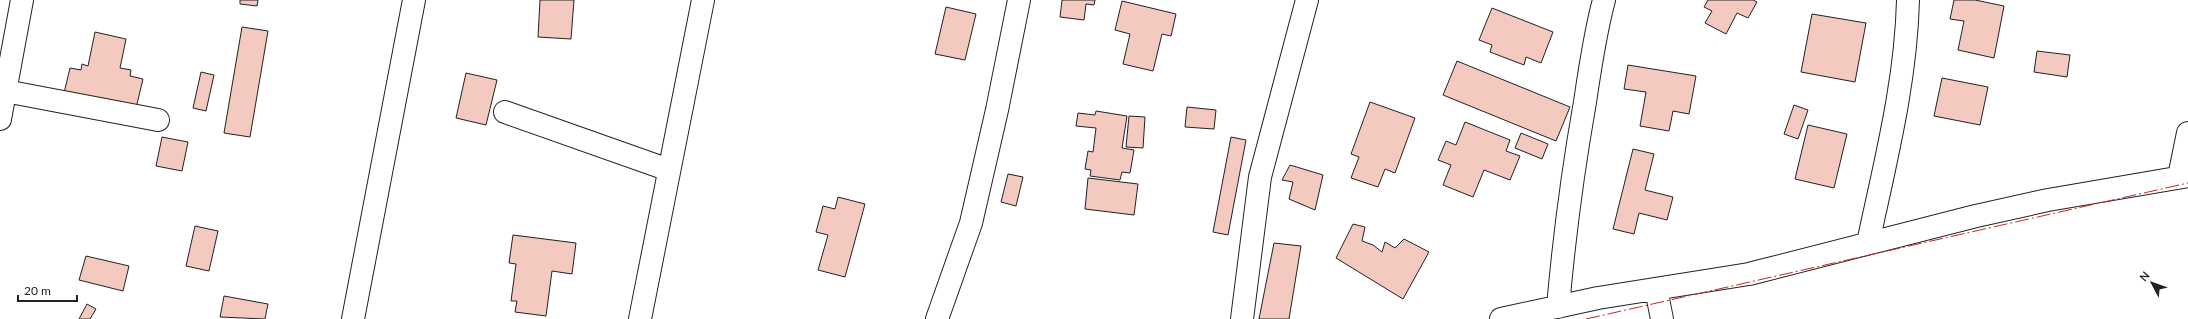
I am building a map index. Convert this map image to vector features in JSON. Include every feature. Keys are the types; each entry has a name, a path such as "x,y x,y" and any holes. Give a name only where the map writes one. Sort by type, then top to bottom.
{"street":[{"path":"0,118 22,0"},
{"path":"353,319 414,0"},
{"path":"640,319 703,0"},
{"path":"937,319 971,224 997,110 1019,0"},
{"path":"1242,319 1260,177 1307,0"},
{"path":"1558,307 1564,235 1574,163 1598,23 1604,0"},
{"path":"1868,243 1900,97 1907,42 1908,0"},
{"path":"5,91 158,120"},
{"path":"505,112 669,170"},
{"path":"1501,319 1656,289 1749,274 1868,243 2048,200 2183,177 2188,133"},
{"path":"1656,289 1662,319"}],"building":[{"path":"240,0 258,0 257,6 240,4"},
{"path":"540,0 574,0 571,39 538,37"},
{"path":"1062,0 1095,0 1094,5 1086,4 1084,20 1060,17"},
{"path":"1708,0 1753,0 1757,2 1748,18 1737,13 1726,34 1705,23 1712,11 1704,7"},
{"path":"1954,0 1975,0 2004,6 1994,58 1958,50 1964,21 1950,19"},
{"path":"1122,1 1176,14 1171,36 1162,34 1153,71 1123,64 1130,34 1115,30"},
{"path":"946,7 976,14 965,60 935,54"},
{"path":"1492,8 1553,32 1541,63 1526,57 1524,65 1490,52 1492,45 1479,40"},
{"path":"1812,14 1866,23 1855,82 1801,72"},
{"path":"242,27 268,31 250,137 224,133"},
{"path":"95,32 126,39 120,68 131,70 130,76 143,79 136,108 64,93 70,68 81,70 82,64 88,66"},
{"path":"2037,51 2070,55 2067,77 2034,72"},
{"path":"1457,61 1570,107 1556,141 1443,95"},
{"path":"1628,65 1696,76 1689,114 1673,111 1669,131 1640,126 1646,92 1624,89"},
{"path":"201,72 214,75 206,111 193,108"},
{"path":"466,73 497,80 486,125 456,118"},
{"path":"1942,78 1988,87 1980,125 1934,116"},
{"path":"1370,102 1415,118 1395,173 1385,169 1378,187 1351,178 1359,157 1351,154"},
{"path":"1794,105 1808,110 1798,139 1784,134"},
{"path":"1187,107 1216,110 1214,129 1185,127"},
{"path":"1096,111 1127,116 1122,148 1134,150 1130,173 1122,172 1120,180 1090,176 1091,170 1085,169 1088,151 1093,152 1096,128 1076,126 1078,113 1095,115"},
{"path":"1129,116 1145,117 1143,148 1126,147"},
{"path":"1465,122 1510,140 1506,151 1520,156 1510,180 1484,170 1473,197 1443,185 1451,165 1438,160 1446,141 1456,145"},
{"path":"1808,125 1847,134 1834,188 1795,179"},
{"path":"1521,133 1548,144 1542,159 1515,148"},
{"path":"162,137 188,142 182,171 156,166"},
{"path":"1231,137 1246,140 1228,235 1213,232"},
{"path":"1633,149 1654,154 1645,190 1673,197 1667,220 1639,213 1634,234 1613,229"},
{"path":"1290,165 1323,175 1315,210 1289,199 1293,182 1282,180"},
{"path":"1008,174 1023,177 1016,206 1001,202"},
{"path":"1088,178 1138,184 1134,215 1085,209"},
{"path":"838,197 865,204 845,277 818,270 828,235 816,232 823,206 835,209"},
{"path":"1353,224 1365,227 1362,241 1373,245 1382,252 1385,242 1395,248 1404,239 1429,252 1403,299 1336,258"},
{"path":"195,226 218,231 209,271 186,266"},
{"path":"513,235 576,243 572,274 552,271 546,316 515,312 517,301 511,301 516,264 509,263"},
{"path":"1274,243 1301,246 1289,319 1259,319"},
{"path":"86,256 129,266 123,291 79,280"},
{"path":"224,296 268,304 265,319 220,317"},
{"path":"87,304 96,309 90,319 79,319"}],"power":[{"path":"1586,319 2188,183"}]}
